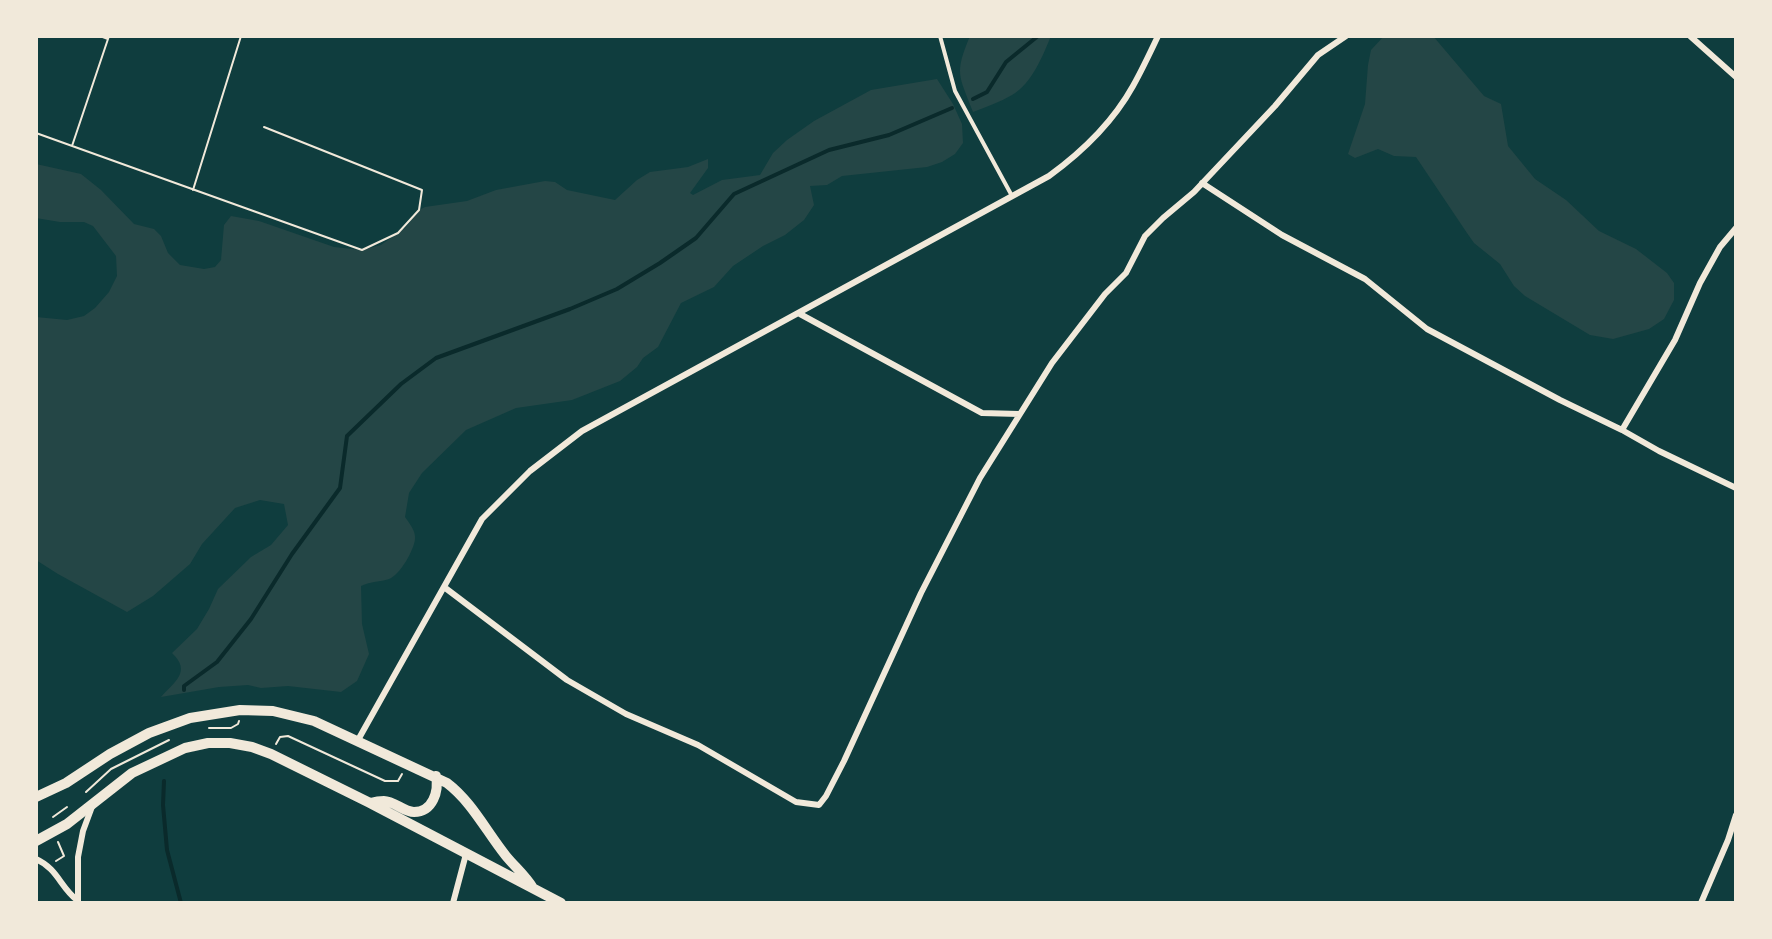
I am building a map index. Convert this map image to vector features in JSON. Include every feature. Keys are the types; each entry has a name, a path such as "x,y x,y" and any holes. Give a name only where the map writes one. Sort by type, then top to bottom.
{"main road":[{"path":"36,797 66,783 129,743 190,718 240,710 273,711 314,720 436,777 462,796 506,856 526,876 534,888"},
{"path":"36,841 67,824 132,773 196,745 230,743 252,747 271,754 561,903"},
{"path":"370,803 385,800 413,812 419,811 429,805 436,795 438,789 436,777"}],"street":[{"path":"358,740 482,519 546,456 582,431 1049,176 1064,165 1107,123 1133,87 1158,36"},
{"path":"444,587 567,680 626,714 698,746 796,802 819,805 844,761 921,593 980,478 1052,363 1105,294 1126,273 1145,236 1202,183 1275,106 1318,55 1346,36"},
{"path":"1690,36 1736,77"},
{"path":"1202,183 1282,235 1365,279 1427,329 1659,451 1736,488"},
{"path":"1622,430 1676,340 1700,283 1720,247 1736,228"},
{"path":"800,314 982,413 1019,414"},
{"path":"78,902 77,868 80,844 93,803"},
{"path":"1701,903 1728,840 1736,815"},
{"path":"453,903 466,854"},
{"path":"36,859 55,872 68,893 78,902"}],"lane":[{"path":"940,36 955,91 1012,197"}],"path":[{"path":"72,146 109,38 100,36"},
{"path":"193,190 241,36"},
{"path":"36,133 363,250 398,233 419,210 422,190 264,126"},
{"path":"271,754 280,737 288,736 385,782 398,781 408,764"}],"shaded area":[{"path":"970,36 1051,36 1031,77 1019,90 1003,100 973,112 960,74 962,59"},
{"path":"1384,36 1433,36 1484,96 1501,104 1508,146 1535,179 1566,200 1599,231 1636,249 1667,273 1674,283 1674,300 1664,319 1649,329 1613,339 1590,335 1525,296 1514,286 1500,264 1474,243 1416,157 1394,156 1378,149 1355,158 1348,154 1365,104 1371,50"},
{"path":"937,79 953,104 962,124 963,143 955,154 927,167 842,176 827,185 810,186 814,205 804,220 785,235 763,246 733,266 714,287 681,303 658,347 643,358 637,367 620,381 572,400 516,408 466,430 422,473 409,493 405,517 415,536 409,555 393,577 361,586 362,624 369,654 357,681 341,692 288,686 261,688 248,685 219,687 161,697 179,677 181,671 178,660 172,653 197,629 218,589 251,557 271,545 288,525 284,504 260,500 235,508 202,544 190,564 153,596 127,612 36,560 36,317 67,320 84,316 95,308 109,292 117,276 116,256 93,226 84,222 60,222 36,218 36,164 81,174 101,190 134,224 154,229 161,236 168,253 180,265 204,269 215,267 221,260 224,225 231,216 259,221 334,247 362,250 381,245 405,228 419,210 425,207 467,201 496,190 545,181 555,182 567,190 615,200 637,180 650,172 688,167 708,159 708,168 690,193 693,195 722,180 760,175 773,153 787,140 814,121 871,90"}],"waterway":[{"path":"973,99 987,92 1006,62 1038,36"},
{"path":"184,690 184,686 217,662 251,619 292,554 340,488 347,436 401,384 436,358 570,309 617,289 696,238 734,194 829,150 889,135 952,108"},
{"path":"164,781 163,805 167,850 181,903"}]}
